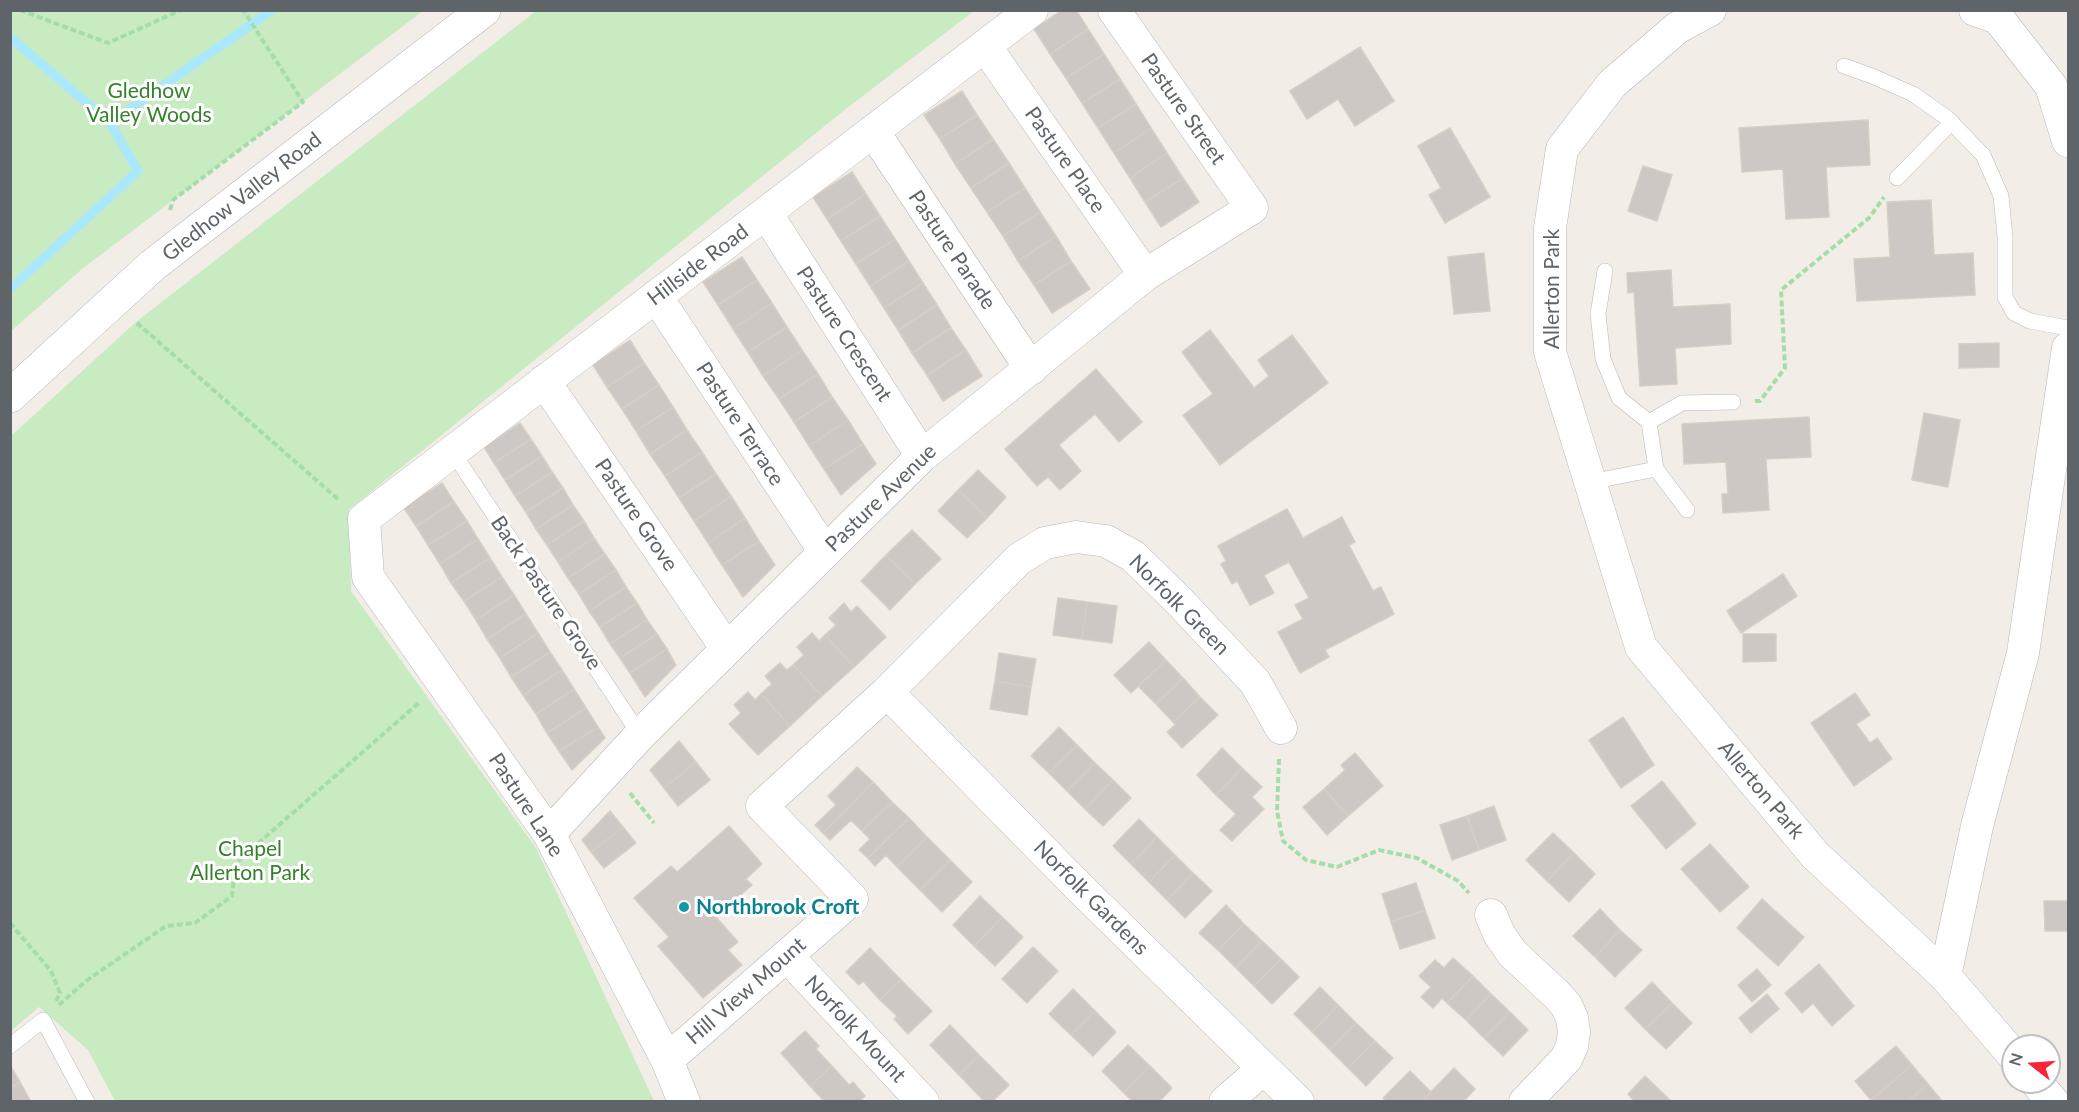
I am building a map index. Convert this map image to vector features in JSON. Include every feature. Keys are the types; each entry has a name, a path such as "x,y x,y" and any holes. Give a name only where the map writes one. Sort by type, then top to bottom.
{"street":[{"name":"Gledhow Valley Road","path":"10,396 153,265 484,10"},
{"name":"Hillside Road","path":"364,519 1032,10"},
{"name":"Pasture Street","path":"1114,10 1252,208"},
{"name":"Allerton Park","path":"1710,10 1677,28 1612,84 1562,149 1550,228 1550,352 1641,647 1815,855 1945,976 2001,1041"},
{"path":"1994,13 2051,86 2068,141"},
{"name":"Pasture Place","path":"985,46 1145,275"},
{"name":"Pasture Parade","path":"873,131 1031,369"},
{"name":"Pasture Avenue","path":"549,834 640,735 922,456 1145,275 1252,208"},
{"name":"Pasture Crescent","path":"766,213 922,456"},
{"name":"Pasture Terrace","path":"656,296 825,552"},
{"path":"1945,976 1977,826 2023,653 2068,348"},
{"name":"Pasture Grove","path":"544,381 727,649"},
{"name":"Pasture Lane","path":"364,519 368,577 549,834 668,1060 684,1101"},
{"name":"Norfolk Green","path":"852,899 762,806 888,692 1019,560 1045,543 1076,537 1106,541 1133,556 1255,682 1281,728"},
{"name":"Norfolk Gardens","path":"888,692 1071,879 1298,1101"},
{"name":"Hill View Mount","path":"668,1060 852,899"},
{"path":"1491,915 1498,934 1512,953 1556,994 1566,1005 1572,1018 1574,1032 1572,1046 1566,1059 1525,1101"},
{"name":"Norfolk Mount","path":"787,956 922,1101"},
{"path":"1225,1101 1263,1069"}],"lane":[{"path":"1844,66 1913,94 1952,122 1983,154 2001,196 2005,236 2005,297 2014,313 2030,321 2068,328"},
{"path":"1897,178 1952,122"},
{"path":"1605,271 1598,314 1603,359 1619,398 1649,422 1656,469 1687,510"},
{"path":"1649,422 1682,403 1733,402"},
{"name":"Back Pasture Grove","path":"452,451 640,735"},
{"path":"1590,482 1656,469"},
{"path":"10,1046 43,1020 87,1101"}],"path":[{"path":"20,10 108,43 181,10"},
{"path":"173,200 303,102 243,10"},
{"path":"1733,402 1760,401 1785,368 1781,290 1869,218 1897,178"},
{"path":"136,322 364,519"},
{"path":"43,1020 86,981 166,926 195,923 232,896 234,877 240,859 442,683"},
{"path":"1281,728 1277,811 1283,841 1306,860 1337,867 1379,849 1417,858 1458,881 1491,915"},
{"path":"610,767 654,823"},
{"path":"10,923 51,971 60,993 43,1020"}],"green space":[{"name":"Gledhow Valley Woods","path":"11,10 423,11 82,269 11,331"},
{"name":"Chapel Allerton Park","path":"536,11 974,11 847,108 349,509 351,591 536,848 654,1101 115,1101 88,1050 39,1007 11,1031 11,436 136,322"}],"building":[{"path":"1062,10 1076,10 1088,29 1050,54 1034,29"},
{"path":"1088,29 1104,54 1066,78 1050,54"},
{"path":"1360,47 1394,101 1355,126 1338,99 1307,119 1290,91"},
{"path":"1104,54 1120,79 1082,103 1066,78"},
{"path":"1120,79 1136,104 1098,128 1082,103"},
{"path":"962,91 977,115 940,139 924,115"},
{"path":"1136,104 1151,128 1114,153 1098,128"},
{"path":"977,115 993,139 955,164 940,139"},
{"path":"1868,120 1870,165 1826,167 1829,217 1786,219 1783,169 1742,172 1739,128"},
{"path":"1151,128 1167,153 1130,178 1114,153"},
{"path":"1450,128 1490,197 1445,223 1429,195 1441,188 1418,146"},
{"path":"993,139 1009,163 971,188 955,164"},
{"path":"1167,153 1183,178 1145,202 1130,178"},
{"path":"1009,163 1025,188 987,212 971,188"},
{"path":"1643,166 1672,175 1657,221 1628,211"},
{"path":"852,172 866,194 827,219 813,197"},
{"path":"1183,178 1199,202 1161,227 1145,202"},
{"path":"1025,188 1040,212 1003,236 987,212"},
{"path":"866,194 880,216 841,241 827,219"},
{"path":"1931,200 1934,255 1973,253 1975,295 1857,301 1854,259 1890,257 1887,202"},
{"path":"1040,212 1056,236 1018,261 1003,236"},
{"path":"880,216 895,239 856,264 841,241"},
{"path":"1056,236 1071,261 1034,285 1018,261"},
{"path":"895,239 909,261 870,286 856,264"},
{"path":"1484,253 1490,311 1454,314 1448,257"},
{"path":"742,257 757,280 718,305 703,282"},
{"path":"909,261 923,283 884,308 870,286"},
{"path":"1071,261 1090,289 1052,313 1034,285"},
{"path":"1671,270 1673,307 1730,304 1731,344 1675,348 1677,384 1640,386 1634,292 1628,293 1627,273"},
{"path":"757,280 772,303 733,329 718,305"},
{"path":"923,283 937,305 898,330 884,308"},
{"path":"772,303 787,327 748,352 733,329"},
{"path":"937,305 951,328 912,353 898,330"},
{"path":"787,327 802,350 763,376 748,352"},
{"path":"951,328 966,350 927,375 912,353"},
{"path":"1210,330 1254,388 1269,376 1258,360 1292,335 1328,383 1220,465 1183,415 1213,394 1182,352"},
{"path":"630,340 644,363 607,387 593,365"},
{"path":"1999,343 1999,367 1959,368 1959,344"},
{"path":"802,350 818,374 779,399 763,376"},
{"path":"966,350 982,376 943,401 927,375"},
{"path":"644,363 659,385 622,409 607,387"},
{"path":"1096,369 1142,422 1119,442 1095,414 1059,445 1081,471 1060,490 1048,477 1037,486 1005,449"},
{"path":"818,374 832,397 794,422 779,399"},
{"path":"659,385 673,407 636,431 622,409"},
{"path":"832,397 848,420 809,446 794,422"},
{"path":"673,407 687,430 650,454 636,431"},
{"path":"1924,413 1960,420 1948,487 1912,480"},
{"path":"1809,417 1811,457 1766,459 1769,510 1723,513 1722,494 1728,494 1726,462 1684,464 1682,424"},
{"path":"848,420 863,444 824,469 809,446"},
{"path":"520,423 531,439 494,463 484,447"},
{"path":"687,430 702,452 665,476 650,454"},
{"path":"531,439 542,456 505,480 494,463"},
{"path":"863,444 876,464 841,495 824,469"},
{"path":"702,452 716,474 679,498 665,476"},
{"path":"542,456 552,472 515,496 505,480"},
{"path":"978,470 1006,497 987,518 958,490"},
{"path":"552,472 563,488 526,512 515,496"},
{"path":"716,474 731,496 694,521 679,498"},
{"path":"442,483 454,502 416,526 404,508"},
{"path":"563,488 573,505 536,529 526,512"},
{"path":"958,490 987,518 967,538 938,511"},
{"path":"731,496 745,518 708,543 694,521"},
{"path":"454,502 467,521 428,545 416,526"},
{"path":"573,505 584,521 547,545 536,529"},
{"path":"1287,509 1303,538 1342,517 1355,542 1349,545 1373,591 1381,587 1394,614 1325,650 1329,657 1300,673 1278,632 1303,619 1295,605 1309,598 1289,562 1264,575 1274,593 1250,605 1237,581 1232,584 1221,564 1226,561 1218,546"},
{"path":"745,518 759,541 722,565 708,543"},
{"path":"467,521 478,539 440,564 428,545"},
{"path":"584,521 594,538 558,562 547,545"},
{"path":"912,530 941,559 915,584 886,555"},
{"path":"594,538 605,554 568,578 558,562"},
{"path":"478,539 490,558 451,583 440,564"},
{"path":"759,541 775,565 743,597 722,565"},
{"path":"605,554 616,570 579,594 568,578"},
{"path":"886,555 915,584 890,610 861,581"},
{"path":"490,558 502,577 464,601 451,583"},
{"path":"616,570 626,587 589,611 579,594"},
{"path":"1783,574 1797,596 1741,633 1727,611"},
{"path":"502,577 514,595 476,620 464,601"},
{"path":"626,587 637,603 600,627 589,611"},
{"path":"514,595 526,614 487,639 476,620"},
{"path":"1058,598 1087,602 1082,639 1053,635"},
{"path":"1087,602 1117,606 1112,643 1082,639"},
{"path":"637,603 647,620 610,644 600,627"},
{"path":"844,603 851,612 857,606 886,637 854,667 825,635 836,625 829,618"},
{"path":"526,614 538,633 500,658 487,639"},
{"path":"647,620 657,634 620,658 610,644"},
{"path":"538,633 550,652 511,677 500,658"},
{"path":"812,633 819,641 825,635 854,667 822,696 793,665 804,655 797,647"},
{"path":"657,634 667,649 630,673 620,658"},
{"path":"1743,634 1776,634 1776,661 1743,662"},
{"path":"1149,642 1166,660 1131,693 1114,675"},
{"path":"667,649 676,665 645,697 630,673"},
{"path":"550,652 562,670 523,695 511,677"},
{"path":"999,653 1036,659 1031,687 995,681"},
{"path":"1166,660 1183,678 1156,704 1138,686"},
{"path":"780,663 787,670 793,665 822,696 790,726 761,694 772,684 765,676"},
{"path":"562,670 574,689 536,714 523,695"},
{"path":"1183,678 1200,697 1173,722 1156,704"},
{"path":"995,681 1031,687 1027,715 990,709"},
{"path":"574,689 586,708 547,733 536,714"},
{"path":"748,692 755,700 761,694 790,726 758,755 729,724 741,713 734,705"},
{"path":"1855,693 1870,715 1856,724 1870,743 1877,738 1892,759 1854,786 1811,723"},
{"path":"1200,697 1218,715 1182,748 1167,732 1175,725 1173,722"},
{"path":"586,708 598,727 559,751 547,733"},
{"path":"1623,717 1654,765 1621,788 1589,740"},
{"path":"598,727 605,738 572,770 559,751"},
{"path":"1059,727 1077,745 1049,773 1031,756"},
{"path":"679,741 696,762 664,788 650,770"},
{"path":"1077,745 1095,763 1067,791 1049,773"},
{"path":"1222,748 1242,768 1216,795 1197,775"},
{"path":"1355,753 1383,786 1348,816 1324,789 1345,770 1341,765"},
{"path":"696,762 710,780 678,806 664,788"},
{"path":"1095,763 1113,780 1085,809 1067,791"},
{"path":"857,767 873,782 823,833 815,825 836,805 828,796"},
{"path":"1242,768 1262,787 1252,797 1264,809 1232,841 1220,830 1236,814 1216,795"},
{"path":"1113,780 1131,798 1103,826 1085,809"},
{"path":"1662,781 1696,824 1666,849 1631,806"},
{"path":"873,782 892,802 862,831 851,820 830,840 823,833"},
{"path":"1324,789 1348,816 1327,835 1303,807"},
{"path":"892,802 909,818 868,858 859,850 870,839 862,831"},
{"path":"1494,806 1506,840 1479,850 1467,816"},
{"path":"610,811 623,827 591,852 582,840"},
{"path":"1467,816 1479,850 1452,860 1440,825"},
{"path":"909,818 927,837 897,867 886,855 875,866 868,858"},
{"path":"1139,819 1157,837 1131,864 1113,846"},
{"name":"Northbrook Croft","path":"729,826 762,864 746,879 752,885 716,917 738,942 728,950 742,965 703,998 658,946 669,937 634,898 671,866 677,872"},
{"path":"623,827 636,843 604,868 591,852"},
{"path":"1553,833 1574,853 1547,881 1526,860"},
{"path":"927,837 950,860 920,890 897,867"},
{"path":"1157,837 1175,855 1149,882 1131,864"},
{"path":"1710,844 1749,887 1720,912 1681,869"},
{"path":"1574,853 1595,874 1569,902 1547,881"},
{"path":"1175,855 1193,873 1167,900 1149,882"},
{"path":"950,860 972,882 942,912 920,890"},
{"path":"1193,873 1212,891 1185,918 1167,900"},
{"path":"1416,883 1425,910 1391,922 1382,894"},
{"path":"980,896 1002,917 974,946 953,925"},
{"path":"1762,899 1804,937 1778,966 1737,928"},
{"path":"2044,901 2068,901 2068,931 2045,931"},
{"path":"1226,905 1244,924 1218,950 1199,933"},
{"path":"1600,909 1620,930 1595,957 1573,936"},
{"path":"1425,910 1435,938 1400,949 1391,922"},
{"path":"1002,917 1023,937 995,966 974,946"},
{"path":"1244,924 1262,941 1236,968 1218,950"},
{"path":"1620,930 1642,950 1615,977 1595,957"},
{"path":"1262,941 1281,959 1254,986 1236,968"},
{"path":"1033,947 1058,971 1027,1003 1002,979"},
{"path":"870,948 901,980 880,1000 863,981 859,985 846,972"},
{"path":"1453,958 1473,976 1447,1003 1442,998 1433,1008 1421,997 1431,987 1419,976 1435,960 1444,968"},
{"path":"1281,959 1299,977 1272,1004 1254,986"},
{"path":"1819,964 1854,1006 1832,1026 1813,1003 1802,1013 1785,993"},
{"path":"1757,969 1771,985 1752,1002 1738,985"},
{"path":"1473,976 1491,994 1466,1020 1447,1003"},
{"path":"901,980 932,1011 908,1034 894,1019 897,1016 880,1000"},
{"path":"1652,982 1672,1003 1645,1029 1625,1008"},
{"path":"1320,987 1338,1005 1312,1032 1294,1014"},
{"path":"1073,989 1095,1011 1071,1035 1049,1014"},
{"path":"1491,994 1510,1012 1484,1038 1466,1020"},
{"path":"1767,994 1779,1009 1751,1033 1739,1018"},
{"path":"1672,1003 1692,1023 1666,1049 1645,1029"},
{"path":"1338,1005 1356,1023 1330,1050 1312,1032"},
{"path":"1095,1011 1116,1032 1093,1056 1071,1035"},
{"path":"1510,1012 1528,1030 1503,1056 1484,1038"},
{"path":"1356,1023 1375,1041 1348,1068 1330,1050"},
{"path":"950,1025 979,1055 959,1075 930,1045"},
{"path":"805,1031 819,1046 816,1049 832,1066 810,1086 781,1053"},
{"path":"1375,1041 1393,1058 1366,1086 1348,1068"},
{"path":"1128,1045 1150,1066 1124,1093 1102,1071"},
{"path":"1896,1046 1912,1065 1871,1100 1855,1081"},
{"path":"979,1055 1009,1085 992,1102 985,1102 959,1075"},
{"path":"10,1065 20,1082 10,1088"},
{"path":"1912,1065 1928,1084 1907,1102 1872,1102 1871,1100"},
{"path":"832,1066 849,1085 853,1082 865,1096 859,1102 825,1102 810,1086"},
{"path":"1150,1066 1172,1088 1159,1102 1133,1102 1124,1093"},
{"path":"1454,1068 1475,1089 1463,1102 1421,1102"},
{"path":"1410,1071 1431,1092 1421,1102 1386,1102 1383,1098"},
{"path":"1645,1076 1671,1101 1635,1102 1628,1094"},
{"path":"20,1082 30,1100 10,1102 10,1088"},
{"path":"1928,1084 1943,1102 1907,1102"}],"waterway":[{"path":"10,37 110,123 272,10"},
{"path":"10,289 138,171 110,123"}],"place":[{"name":"Northbrook Croft","path":"684,907"}]}
